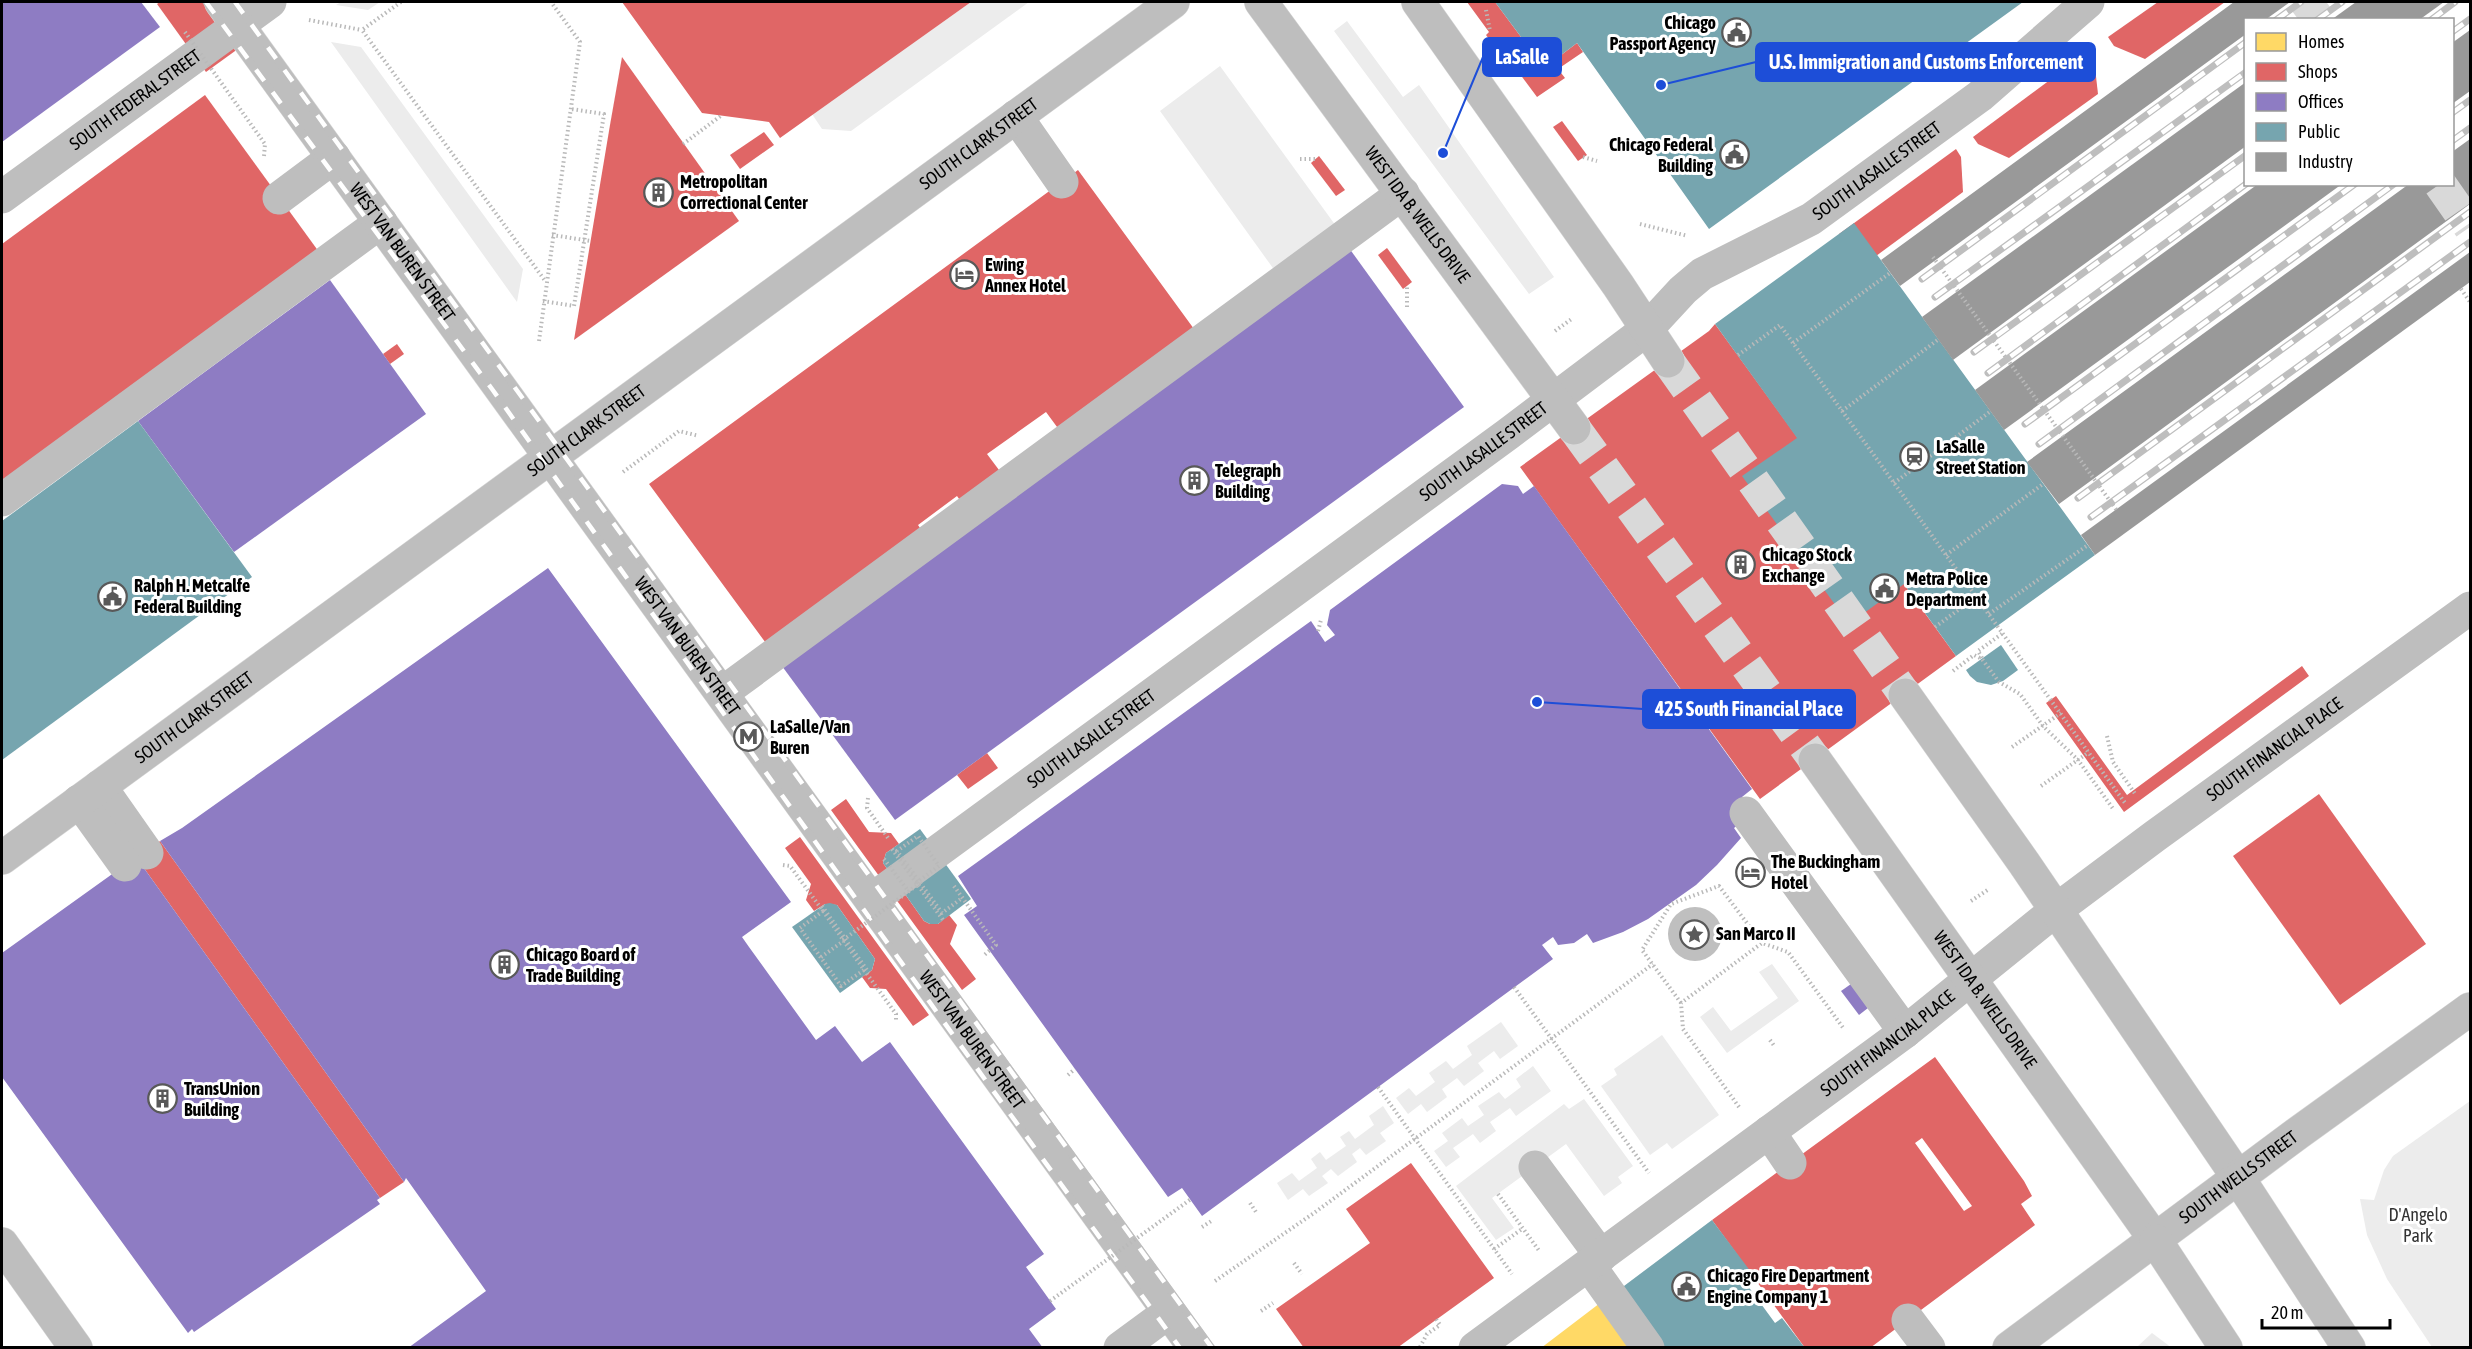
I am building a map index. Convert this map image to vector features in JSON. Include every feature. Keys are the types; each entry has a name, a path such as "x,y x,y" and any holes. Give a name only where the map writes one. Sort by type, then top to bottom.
{"main road":[{"name":"SOUTH FEDERAL STREET","path":"2,197 230,13 270,2"},
{"name":"SOUTH CLARK STREET","path":"2,858 1173,2"},
{"name":"WEST IDA B. WELLS DRIVE","path":"1261,2 1574,428"},
{"path":"1418,2 1618,285 1668,361"},
{"name":"SOUTH LASALLE STREET","path":"871,900 1646,330 1683,290 1702,274 1811,219 1980,96 2088,2"},
{"name":"WEST VAN BUREN STREET","path":"230,13 1196,1347"},
{"path":"1016,116 1062,182"},
{"path":"279,198 334,157"},
{"path":"722,693 1403,193"},
{"path":"2,500 381,222"},
{"name":"SOUTH FINANCIAL PLACE","path":"1475,1347 1905,1032 2056,910 2470,608"},
{"path":"1905,695 2056,910 2239,1179 2349,1347"},
{"name":"WEST IDA B. WELLS DRIVE","path":"1815,760 2156,1241 2226,1347"},
{"path":"90,794 136,859"},
{"path":"1746,813 1905,1032"},
{"name":"SOUTH WELLS STREET","path":"2009,1347 2156,1241 2307,1126 2470,1010"},
{"path":"1769,1132 1790,1163"},
{"path":"1535,1167 1648,1347"},
{"path":"2,1244 76,1347"},
{"path":"1120,1347 1169,1312"},
{"path":"1908,1320 1929,1347"}],"path":[{"path":"362,30 401,2"},
{"path":"539,341 580,42 551,2"},
{"path":"1486,9 1491,31"},
{"path":"309,20 362,30 546,282"},
{"path":"185,32 265,144 264,156"},
{"path":"543,301 574,306 604,114 571,110"},
{"path":"683,144 722,115"},
{"path":"1583,157 1597,161"},
{"path":"1300,159 1315,159"},
{"path":"1640,224 1697,238"},
{"path":"552,235 591,241"},
{"path":"1933,257 2118,512"},
{"path":"1793,343 1890,273"},
{"path":"1407,286 1407,308"},
{"path":"2461,288 2470,302"},
{"path":"1555,331 1573,318"},
{"path":"1738,355 1780,325 2126,803"},
{"path":"1842,411 1939,339"},
{"path":"1894,483 1991,411"},
{"path":"623,472 679,431 699,436"},
{"path":"1946,555 2043,483"},
{"path":"1989,614 2088,544"},
{"path":"1935,627 1976,597"},
{"path":"2003,633 1978,651 1982,659 1999,682 2020,694 2043,726 2078,760 2114,810"},
{"path":"1953,671 1974,655 1982,659"},
{"path":"2012,747 2061,713"},
{"path":"2107,736 2112,762 2136,795"},
{"path":"2041,786 2089,752"},
{"path":"868,798 867,808 943,920"},
{"path":"822,957 909,892 939,866 918,836 897,851"},
{"path":"892,849 942,913 962,898 996,945 983,956"},
{"path":"884,859 909,892"},
{"path":"783,866 790,866 822,908 896,1014 897,1022"},
{"path":"1739,1108 1683,1029 1681,1003 1642,950 1671,904 1719,886 1761,943 1788,952 1845,1031"},
{"path":"1971,901 1989,889"},
{"path":"822,908 800,928 841,986 866,971"},
{"path":"1681,1003 1761,943"},
{"path":"1215,1281 1314,1213 1653,964"},
{"path":"1514,987 1649,1173"},
{"path":"1770,1040 1775,1047"},
{"path":"1068,1075 1075,1069"},
{"path":"1378,1087 1512,1274"},
{"path":"1498,1194 1541,1253"},
{"path":"1050,1301 1191,1199"},
{"path":"1250,1203 1256,1212"},
{"path":"1202,1227 1213,1220"},
{"path":"1494,1249 1523,1228"},
{"path":"1294,1263 1302,1274"},
{"path":"1261,1311 1273,1303"},
{"path":"1420,1347 1426,1334 1440,1325 1436,1319"}],"green space":[{"path":"341,2 380,2 368,10 336,5"},
{"path":"971,2 1029,2 851,131 822,129 812,114"},
{"path":"1347,21 1403,97 1419,85 1554,277 1529,294 1334,31"},
{"path":"331,42 361,47 523,269 517,302"},
{"path":"1220,66 1336,226 1275,271 1160,111"},
{"path":"1772,964 1799,1001 1727,1053 1700,1017 1713,1007 1731,1031 1778,998 1759,972"},
{"path":"1501,1022 1518,1046 1500,1059 1494,1051 1478,1063 1484,1071 1464,1086 1457,1078 1442,1089 1447,1097 1427,1112 1421,1104 1408,1114 1396,1098 1409,1088 1416,1096 1435,1082 1429,1073 1446,1061 1453,1069 1472,1055 1467,1046"},
{"path":"1662,1035 1719,1115 1672,1149 1667,1143 1650,1155 1601,1086 1617,1075 1614,1069"},
{"path":"1533,1066 1551,1091 1516,1116 1510,1108 1490,1122 1496,1131 1480,1143 1473,1134 1453,1148 1460,1157 1446,1167 1434,1151 1448,1141 1442,1133 1462,1118 1468,1126 1484,1115 1478,1106 1499,1092 1505,1099 1521,1087 1516,1079"},
{"path":"1584,1099 1633,1166 1618,1177 1622,1183 1604,1196 1566,1144 1492,1198 1514,1228 1496,1240 1456,1186 1564,1104 1569,1109"},
{"name":"D'Angelo Park","path":"2470,1101 2470,1347 2432,1347 2387,1279 2367,1235 2360,1199 2374,1200 2384,1170 2393,1156"},
{"path":"1383,1106 1394,1123 1380,1133 1386,1141 1366,1155 1360,1148 1352,1154 1357,1162 1338,1176 1331,1169 1322,1176 1328,1183 1309,1196 1303,1189 1288,1200 1277,1183 1292,1173 1299,1181 1317,1168 1311,1159 1320,1152 1326,1160 1346,1146 1340,1137 1349,1131 1355,1139 1374,1125 1369,1116"},
{"path":"2152,1333 2168,1345 2170,1347 2137,1347"}],"shaded area":[{"path":"1690,907 1700,907 1710,911 1718,919 1722,934 1718,949 1710,957 1700,961 1690,961 1680,957 1672,949 1668,939 1668,929 1672,919 1680,911"}],"building: Homes":[{"path":"1604,1300 1638,1348 1541,1348"}],"building: Shops":[{"path":"160,2 211,2 242,46 206,72 157,4"},
{"path":"622,2 971,2 780,138 769,122 702,113"},
{"path":"1467,2 1495,2 1544,68 1577,43 1583,52 1558,69 1565,78 1537,97 1514,66 1511,69 1486,35 1489,32"},
{"path":"2158,2 2225,2 2145,59 2114,46 2108,37"},
{"path":"2089,51 2094,59 2098,94 2009,158 1978,144 1973,137"},
{"name":"Metropolitan Correctional Center","path":"622,57 739,221 574,340 610,125"},
{"path":"205,95 319,252 2,484 2,244"},
{"path":"1562,121 1587,155 1578,161 1553,127"},
{"path":"764,132 774,145 740,169 730,155"},
{"path":"1956,149 1961,157 1963,192 1876,256 1845,242 1839,234"},
{"path":"1319,156 1345,190 1336,196 1311,163"},
{"path":"1078,170 1194,329 1060,431 1046,412 987,454 1002,474 962,503 957,496 918,525 922,531 768,646 649,484"},
{"path":"1387,248 1412,282 1403,289 1378,255"},
{"name":"Chicago Stock Exchange","path":"1715,324 1956,656 1760,799 1520,467 1709,331"},
{"path":"397,344 404,354 390,364 383,354"},
{"path":"2302,666 2309,676 2124,812 2046,703 2056,696 2127,795"},
{"path":"987,753 998,768 968,789 957,775"},
{"path":"2319,794 2426,944 2340,1005 2233,856"},
{"path":"846,799 869,832 891,833 899,844 886,853 883,863 924,921 938,924 949,915 957,925 950,944 976,979 962,990 831,810"},
{"path":"800,837 929,1015 913,1026 886,989 870,988 862,977 872,970 875,959 837,905 825,904 814,911 806,900 811,884 785,848"},
{"path":"160,841 404,1182 380,1198 136,857 147,853"},
{"path":"1935,1057 2024,1181 2032,1196 2021,1204 2035,1225 1870,1348 1805,1348 1712,1220","holes":["1922,1138 1972,1206 1964,1211 1915,1143"]},
{"path":"1411,1163 1494,1278 1397,1348 1304,1348 1276,1309 1370,1243 1346,1209"}],"building: Offices":[{"path":"2,2 141,2 160,27 2,142"},
{"name":"Telegraph Building","path":"1349,248 1464,407 895,820 779,662"},
{"path":"330,280 426,414 234,552 138,421"},
{"path":"1502,484 1518,486 1523,494 1534,486 1752,789 1742,797 1748,806 1744,820 1734,828 1741,838 1696,885 1648,919 1623,932 1593,943 1587,934 1574,943 1558,945 1553,937 1542,945 1553,959 1202,1216 1182,1188 1168,1197 964,915 977,906 958,876 1311,621 1325,642 1335,635 1327,625 1330,610"},
{"name":"Chicago Board of Trade Building","path":"548,568 791,902 742,937 816,1040 835,1026 862,1062 890,1042 1044,1254 1026,1267 1056,1309 1029,1329 1043,1348 408,1348 486,1291 406,1178 404,1182 160,841 182,828"},
{"name":"TransUnion Building","path":"136,857 380,1198 377,1200 380,1204 194,1332 192,1329 188,1333 2,1077 2,953"},
{"path":"1851,984 1868,1008 1859,1015 1841,991"}],"building: Public":[{"name":"Chicago Federal Building","path":"1495,2 2023,2 1709,229 1577,43 1544,68"},
{"path":"1854,223 2095,555 1956,656 1904,584 1849,624 1742,476 1797,438 1715,324"},
{"name":"Ralph H. Metcalfe Federal Building","path":"138,421 252,577 2,760 2,521"},
{"path":"2001,645 2018,670 2003,681 1991,685 1977,682 1966,670"},
{"path":"920,829 971,899 938,924 924,921 883,863 886,853"},
{"path":"825,904 837,905 875,959 872,970 840,993 792,927"},
{"name":"Chicago Fire Department Engine Company 1","path":"1712,1220 1754,1276 1745,1282 1775,1323 1782,1318 1805,1348 1661,1348 1620,1289"}],"building: Industry":[{"path":"2234,2 2290,2 2268,18 2244,18 2244,35 1900,286 1881,260"},
{"path":"2356,2 2444,2 2422,18 2334,18"},
{"path":"2470,30 2470,91 2454,103 2454,42"},
{"path":"2244,83 2244,147 1953,360 1922,317"},
{"path":"2470,139 2470,204 2059,504 2027,462 2406,186 2454,186 2454,151"},
{"path":"2255,186 2339,186 2004,430 1975,390"},
{"path":"2470,252 2470,282 2095,555 2081,535"}],"tunnel":[{"path":"2306,2 2318,18"},
{"path":"2441,186 2470,227"},
{"path":"1668,361 1905,695"},
{"path":"1574,428 1815,760"}],"railway":[{"path":"206,2 492,389 981,1074 1180,1348"},
{"path":"235,2 1212,1348"},
{"path":"2279,18 2301,2"},
{"path":"2320,18 2342,2"},
{"path":"2434,18 2455,2"},
{"path":"2454,31 2470,19"},
{"path":"1922,279 2244,43"},
{"path":"1935,297 2244,73"},
{"path":"2454,112 2470,100"},
{"path":"2454,140 2470,128"},
{"path":"1974,352 2244,156"},
{"path":"1988,373 2244,185"},
{"path":"2025,424 2352,186"},
{"path":"2039,444 2391,186"},
{"path":"2078,498 2470,212"},
{"path":"2091,517 2470,242"}],"place":[{"name":"Chicago Passport Agency","path":"1737,33"},
{"name":"U.S. Immigration and Customs Enforcement","path":"1661,85"},
{"name":"LaSalle","path":"1443,153"},
{"name":"Chicago Federal Building","path":"1734,155"},
{"name":"Metropolitan Correctional Center","path":"659,192"},
{"name":"Ewing Annex Hotel","path":"964,275"},
{"name":"LaSalle Street Station","path":"1915,457"},
{"name":"Telegraph Building","path":"1194,481"},
{"name":"Chicago Stock Exchange","path":"1741,565"},
{"name":"Metra Police Department","path":"1885,589"},
{"name":"Ralph H. Metcalfe Federal Building","path":"113,596"},
{"name":"425 South Financial Place","path":"1537,702"},
{"name":"LaSalle/Van Buren","path":"749,737"},
{"name":"The Buckingham Hotel","path":"1750,872"},
{"name":"San Marco II","path":"1695,934"},
{"name":"Chicago Board of Trade Building","path":"505,965"},
{"name":"TransUnion Building","path":"163,1099"},
{"name":"Chicago Fire Department Engine Company 1","path":"1686,1286"}]}
